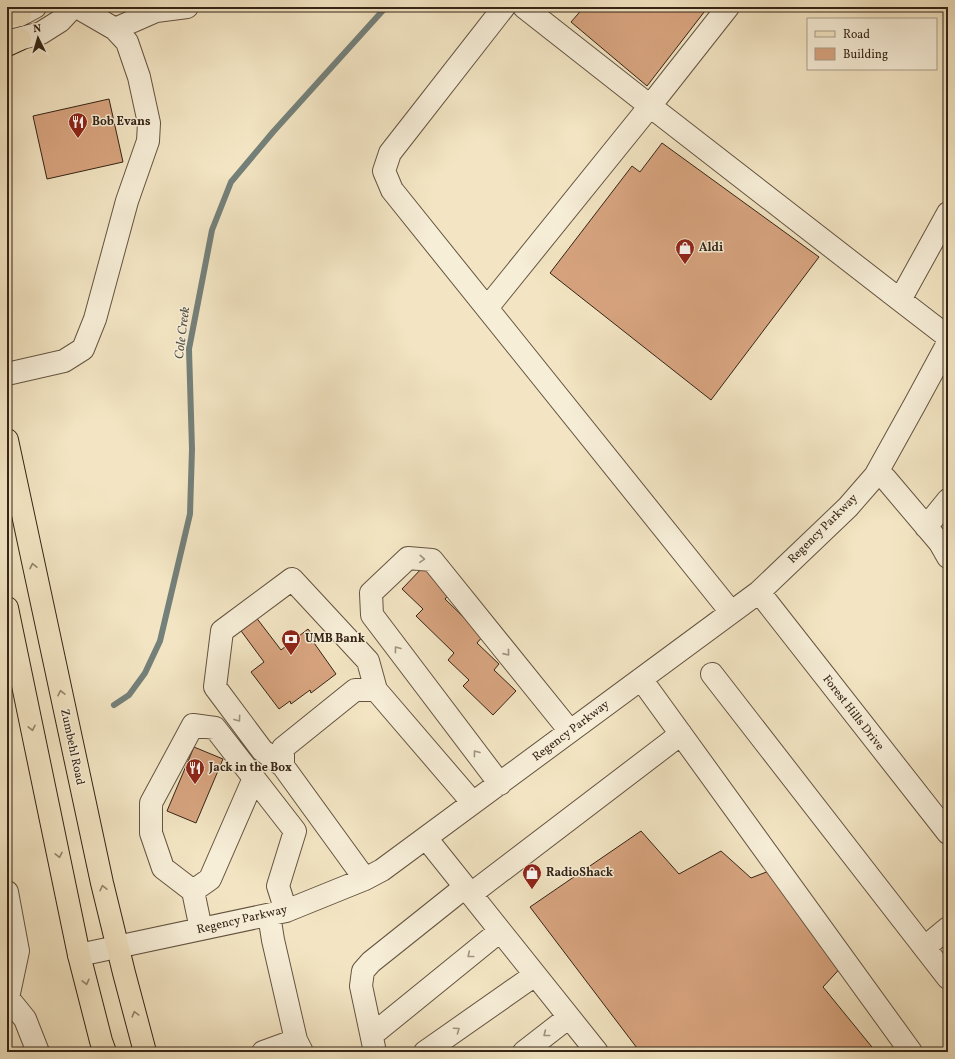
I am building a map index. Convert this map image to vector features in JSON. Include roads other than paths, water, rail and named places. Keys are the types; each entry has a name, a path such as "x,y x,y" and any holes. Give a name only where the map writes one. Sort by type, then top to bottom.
{"main road":[{"name":"Zumbehl Road","path":"7,440 98,867 117,947 145,1052"},
{"path":"42,605 7,610 79,955 105,1052"}],"street":[{"path":"11,42 41,33 60,20 73,7"},
{"path":"7,374 64,361 83,349 95,319 127,201 148,141 149,123 139,77 126,42 115,29 77,7"},
{"path":"504,7 390,153 384,171 392,190 731,612"},
{"path":"524,7 948,337"},
{"path":"487,308 728,7"},
{"path":"115,29 156,11 174,8"},
{"path":"900,300 948,213"},
{"name":"Regency Parkway","path":"79,955 278,913 365,879 382,870 759,592 848,507 875,476 916,404 948,343"},
{"path":"875,476 885,478 940,543 948,557"},
{"path":"926,526 948,500"},
{"path":"500,784 372,615 371,593 408,558 432,560 570,731"},
{"path":"365,879 283,766 262,750 215,687 222,631 292,579 368,661 376,690 473,803"},
{"name":"Forest Hills Drive","path":"759,592 948,833"},
{"path":"712,674 948,978"},
{"path":"641,679 912,1052"},
{"path":"283,766 283,748 355,690 376,690"},
{"path":"201,929 193,891 163,868 151,833 151,803 193,725 215,728 295,831 278,886 278,913 273,940 299,1046 263,1052"},
{"path":"500,931 374,1043 361,986 363,971 371,962 681,734"},
{"path":"193,891 210,879 254,778"},
{"path":"426,838 597,1052"},
{"path":"7,892 18,951 7,998 25,1019 38,1052"},
{"path":"925,947 948,928"},
{"path":"425,1052 535,975"},
{"path":"524,1052 569,1017"}],"waterway":[{"name":"Cole Creek","path":"114,705 129,695 145,673 160,641 190,514 192,449 189,349 212,230 231,182 273,132 386,7"}],"place":[{"name":"Bob Evans","path":"78,139"},
{"name":"Aldi","path":"685,265"},
{"name":"UMB Bank","path":"291,656"},
{"name":"Jack in the Box","path":"195,785"},
{"name":"RadioShack","path":"532,890"}]}
